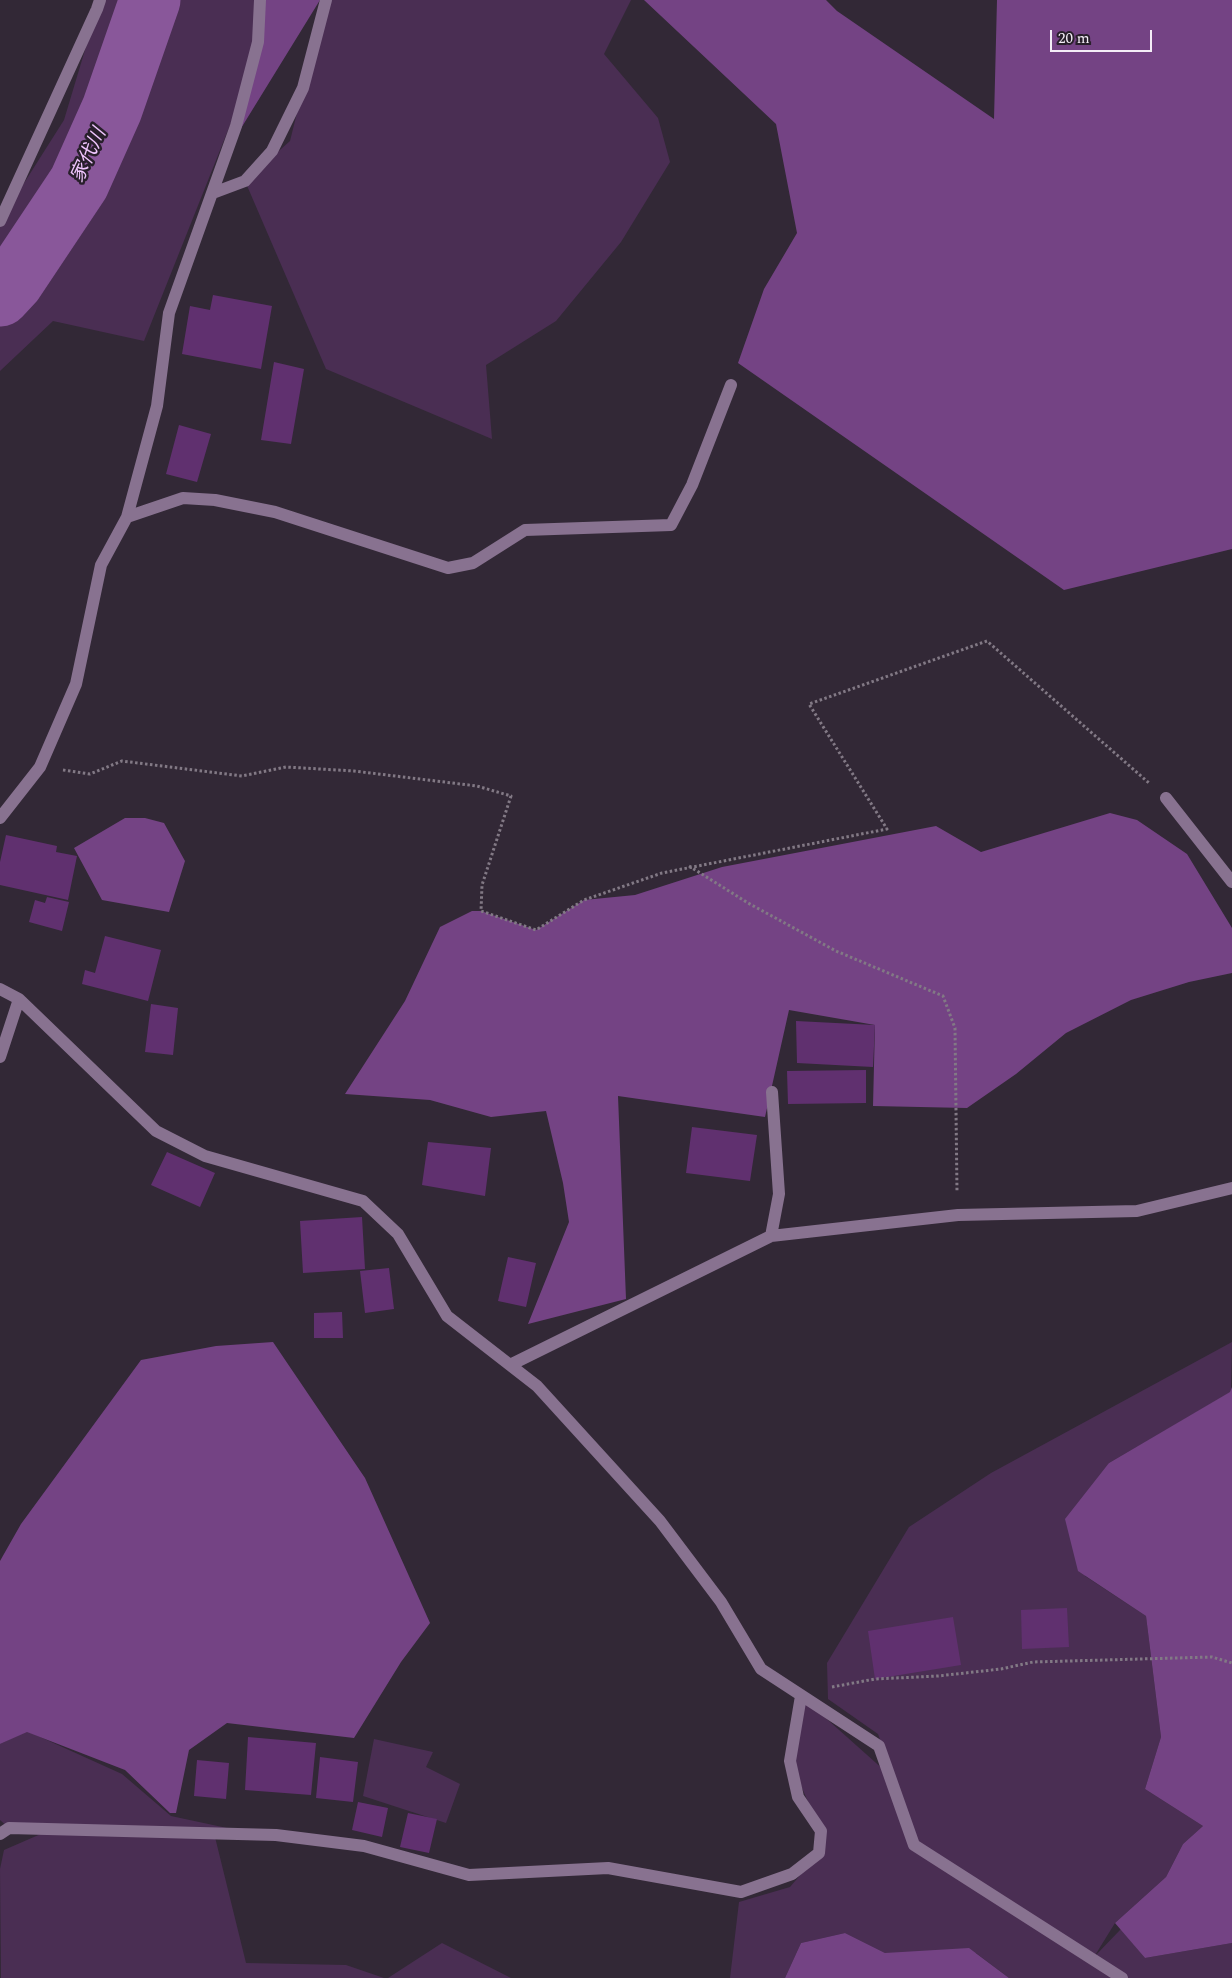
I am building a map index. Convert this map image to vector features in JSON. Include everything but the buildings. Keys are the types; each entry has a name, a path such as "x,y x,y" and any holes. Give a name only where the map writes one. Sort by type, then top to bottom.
{"street":[{"path":"0,221 100,0"},
{"path":"0,818 40,767 76,684 101,565 128,517 157,406 169,313 236,126 258,42 260,0"},
{"path":"213,193 246,181 272,151 304,88 326,0"},
{"path":"128,517 183,498 216,500 275,512 448,568 473,563 525,530 671,525 692,485 731,386"},
{"path":"1166,798 1232,882"},
{"path":"0,989 19,999 156,1131 204,1156 363,1201 398,1234 447,1316 537,1386 660,1521 720,1602 761,1669 879,1746 914,1846 1122,1978"},
{"path":"0,1057 19,999"},
{"path":"771,1236 779,1194 772,1092"},
{"path":"510,1365 771,1236 958,1215 1138,1211 1232,1188"},
{"path":"0,1834 9,1828 276,1834 364,1846 469,1874 608,1868 741,1892 792,1874 819,1853 822,1831 798,1797 790,1761 801,1696"}],"path":[{"path":"40,767 90,774 122,760 242,776 286,767 354,771 477,786 511,796 482,885 481,911 536,930 584,900 662,873 689,866 887,829 809,704 987,641 1166,798"},
{"path":"689,866 748,902 836,951 943,996 955,1028 958,1215"},
{"path":"830,1687 876,1679 938,1676 992,1670 1033,1662 1212,1657 1232,1663"}],"shaded area":[{"path":"100,0 259,0 248,80 144,341 53,321 0,371 0,221 64,120"},
{"path":"265,0 320,0 227,151"},
{"path":"325,0 631,0 604,54 658,118 670,162 621,242 556,321 486,365 492,439 326,369 245,181 290,141"},
{"path":"644,0 826,0 837,11 994,119 997,0 1232,0 1232,549 1064,590 738,363 764,289 797,233 776,124"},
{"path":"1110,813 1137,820 1187,854 1232,928 1232,973 1189,982 1131,1000 1066,1033 1016,1074 967,1108 873,1106 875,1025 789,1010 765,1117 618,1096 626,1299 528,1324 569,1222 563,1183 546,1111 491,1117 430,1100 345,1094 405,1001 440,927 472,911 481,911 536,930 584,900 635,895 722,867 936,826 981,852"},
{"path":"125,818 145,818 164,823 185,861 169,912 102,900 74,848"},
{"path":"273,1342 365,1478 430,1623 401,1662 354,1738 227,1723 189,1750 176,1813 170,1813 125,1770 27,1732 0,1744 0,1561 21,1524 141,1360 216,1346"},
{"path":"1232,1342 1231,1392 1109,1463 1085,1576 1146,1616 1161,1737 1145,1789 1203,1826 1183,1844 1166,1877 1115,1923 1094,1957 1121,1929 1145,1958 1232,1943 1232,1978 1009,1978 976,1953 885,1953 845,1933 801,1943 785,1978 730,1978 739,1902 790,1887 819,1853 821,1831 790,1761 801,1696 894,1779 878,1734 828,1699 827,1663 909,1527 991,1473"},
{"path":"1232,1387 1232,1943 1145,1958 1115,1923 1166,1877 1183,1844 1203,1826 1145,1789 1161,1737 1146,1616 1078,1571 1065,1519 1109,1463 1230,1392"},
{"path":"27,1731 122,1774 171,1816 227,1828 214,1833 246,1963 346,1965 384,1978 1,1978 0,1869 4,1850 50,1830 9,1828 0,1820 0,1744"},
{"path":"374,1739 433,1752 426,1767 460,1784 446,1823 363,1796"},
{"path":"845,1933 885,1953 969,1948 1009,1978 785,1978 801,1943"},
{"path":"442,1943 511,1978 388,1978"}],"waterway":[{"name":"家代川","path":"0,296 13,282 79,183 112,109 150,0"}]}
